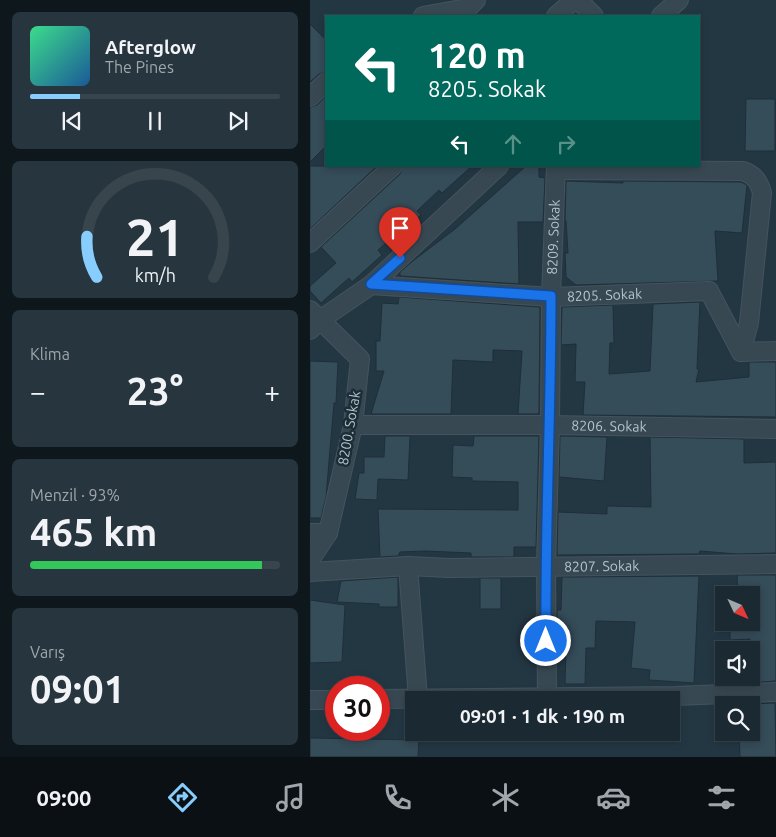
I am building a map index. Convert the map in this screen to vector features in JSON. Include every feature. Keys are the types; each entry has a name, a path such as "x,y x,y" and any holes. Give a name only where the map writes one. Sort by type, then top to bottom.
{"street":[{"path":"429,15 468,8 476,0"},
{"path":"557,15 574,0"},
{"path":"578,0 593,15"},
{"path":"662,15 679,0"},
{"path":"310,98 325,83"},
{"path":"310,243 392,167"},
{"path":"313,320 371,284 498,167"},
{"path":"556,168 743,171 755,178 760,185 762,193 749,323 741,352 776,351"},
{"name":"8209. Sokak","path":"547,691 546,566 551,296 556,168"},
{"name":"8205. Sokak","path":"371,284 551,296 709,291 741,352"},
{"name":"8200. Sokak","path":"310,560 328,532 352,425 360,359 313,320"},
{"name":"8206. Sokak","path":"352,425 550,425 776,429"},
{"path":"310,533 328,532"},
{"name":"8207. Sokak","path":"310,572 408,566 448,568 776,564"},
{"path":"408,566 417,691"},
{"path":"680,696 776,692"},
{"path":"390,699 405,698"},
{"path":"310,700 325,700"}],"building":[{"path":"310,24 325,39 325,72 319,74 310,82"},
{"path":"325,97 325,147 310,162 310,107 317,105"},
{"path":"746,99 775,99 775,151 745,151"},
{"path":"310,166 376,167 310,229"},
{"path":"403,167 471,167 442,193 439,190 417,211 421,215 406,228 405,226 378,250 382,255 352,282 349,278 321,303 310,291 310,286 336,263 321,247 400,174"},
{"path":"525,167 539,167 539,177 545,178 543,222 518,222 519,284 400,276 400,272 414,260 455,229"},
{"path":"566,181 623,183 623,181 741,182 747,185 742,233 715,231 718,281 576,285 566,277 565,253 568,253 565,221"},
{"path":"399,297 540,307 539,414 518,414 522,351 493,350 493,362 453,360 451,414 371,414 384,371 376,371 376,341 380,341 382,303 398,304"},
{"path":"700,302 697,369 699,369 696,382 749,377 749,362 776,362 776,417 583,415 585,382 575,382 576,344 561,345 562,307 613,305 614,343 610,343 609,374 650,371 653,304"},
{"path":"310,361 338,362 336,403 334,403 326,497 321,518 310,518"},
{"path":"385,436 410,436 408,480 378,479 377,500 355,499 359,473 364,473 364,457 384,457"},
{"path":"474,436 539,436 536,547 514,547 514,557 471,557 471,553 426,551 400,552 398,556 380,557 378,509 518,510 518,482 472,481 472,478 452,477 453,445 473,446"},
{"path":"560,436 607,437 604,481 559,477"},
{"path":"650,437 744,439 744,463 776,462 776,553 737,554 700,551 699,554 557,555 558,512 607,514 607,506 651,507"},
{"path":"737,575 776,575 776,681 760,682 760,641 750,641 750,639 730,640 730,631 760,631 760,586 738,586"},
{"path":"699,576 694,683 649,680 650,670 631,668 635,622 596,621 595,648 586,648 585,684 565,684 566,647 557,647 557,610 561,610 562,577"},
{"path":"398,577 398,607 379,607 379,604 337,602 341,581"},
{"path":"480,578 501,578 501,609 480,609"},
{"path":"310,600 345,605 342,662 310,663"},
{"path":"775,703 776,757 740,757 739,741 760,741 760,704"},
{"path":"310,738 325,738 325,741 390,741 390,739 419,741 418,757 310,757"}],"route":[{"path":"400,258 371,284 551,296 546,641"}]}
